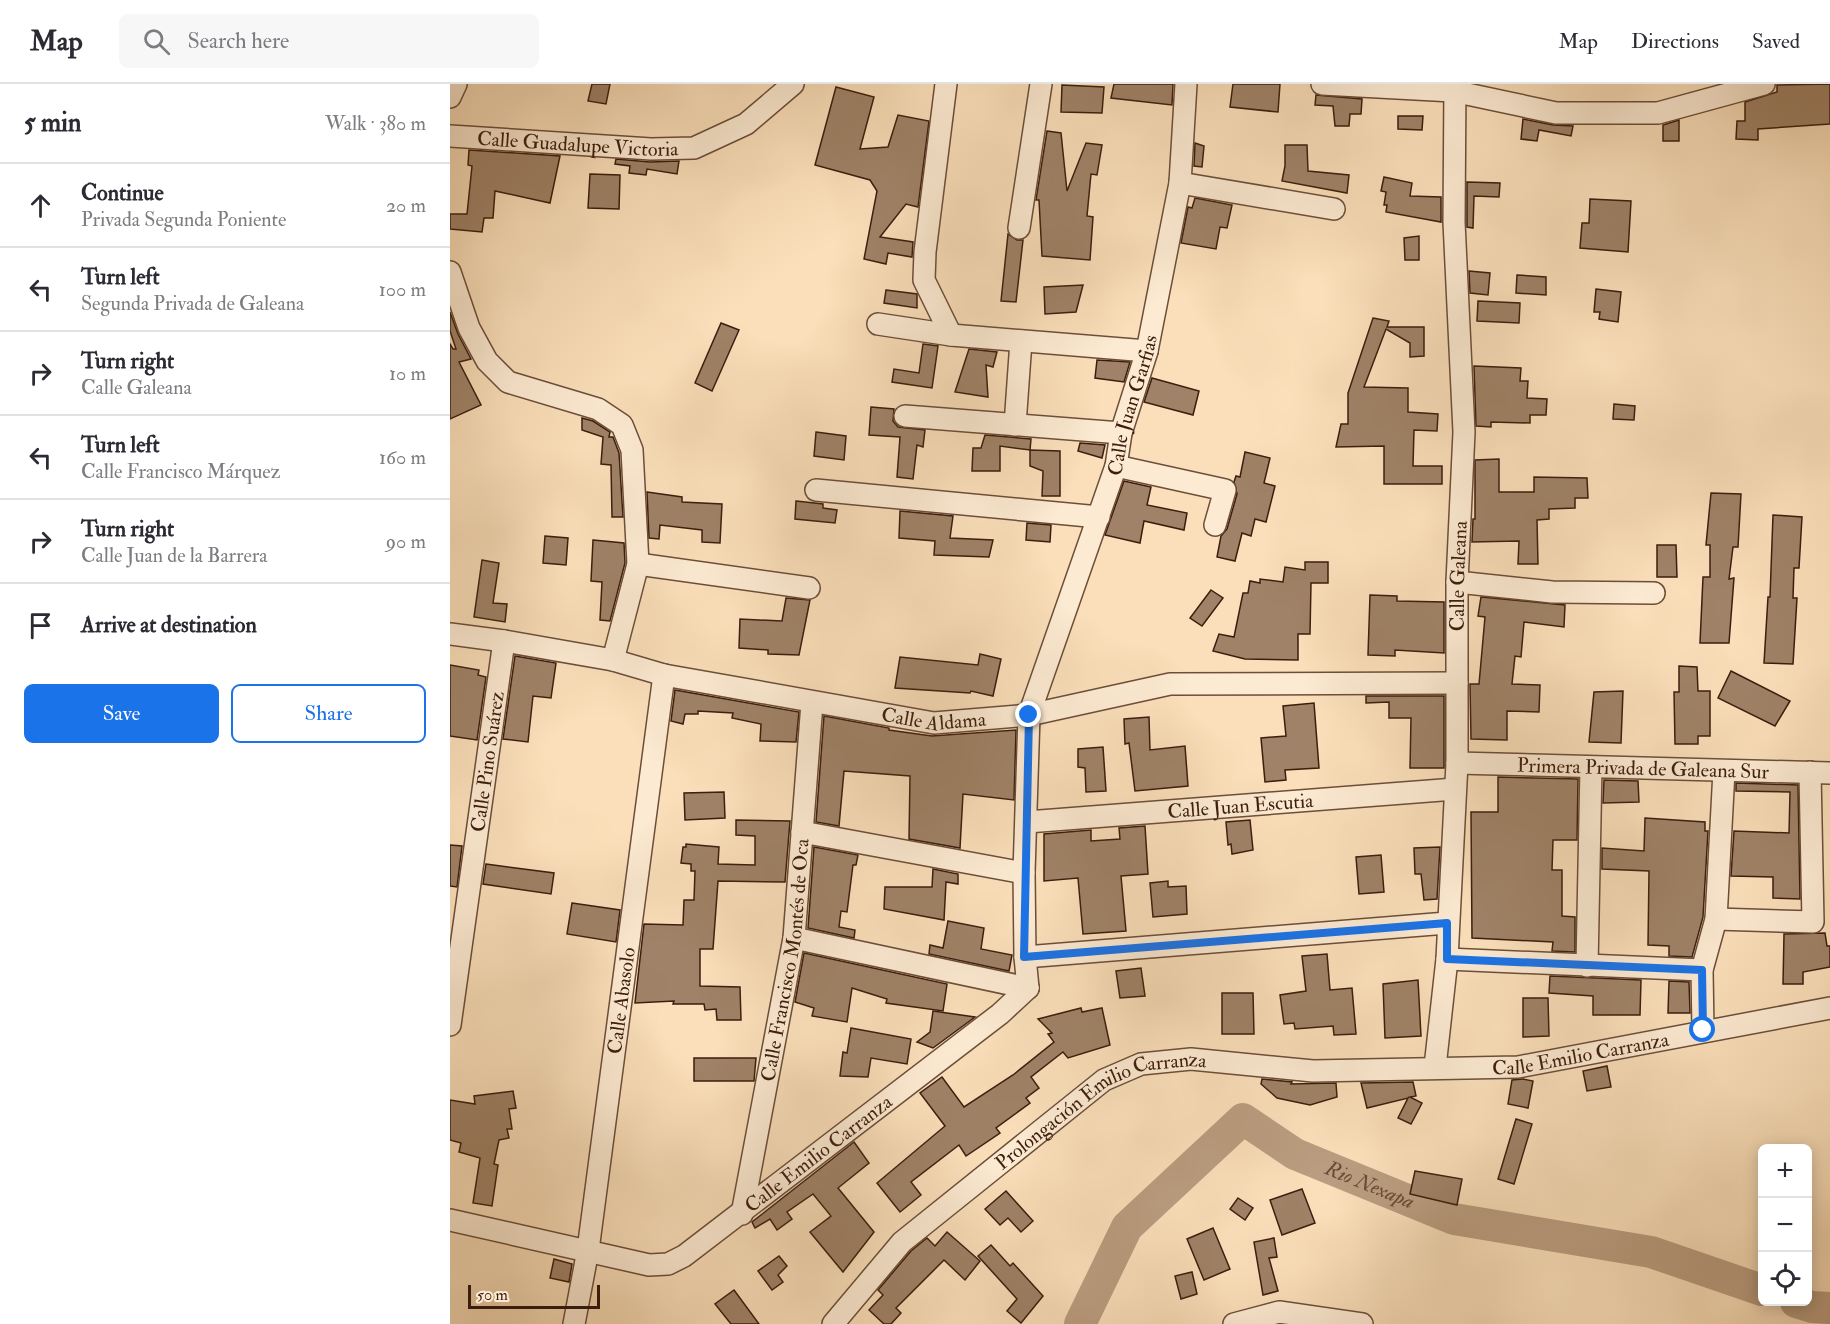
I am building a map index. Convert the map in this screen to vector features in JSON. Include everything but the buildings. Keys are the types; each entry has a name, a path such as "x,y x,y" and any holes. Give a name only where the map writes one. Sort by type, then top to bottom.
{"street":[{"path":"450,97 456,84"},
{"name":"Calle Guadalupe Victoria","path":"450,136 651,149 694,148 746,124 793,84"},
{"path":"946,84 925,252 924,280 951,335"},
{"path":"1019,228 1041,84"},
{"name":"Calle Juan Garfias","path":"1028,988 1024,957 1024,873 1029,715 1116,466 1121,434 1147,351 1180,183 1186,84"},
{"path":"1322,84 1454,87 1556,113 1658,113 1764,84"},
{"name":"Calle Galeana","path":"1435,1067 1447,959 1447,923 1457,763 1457,582 1464,432 1454,222 1454,87"},
{"path":"1180,183 1334,209"},
{"path":"450,272 478,344 487,361 508,382 598,409 622,425 632,450 639,564 613,660"},
{"path":"878,324 951,335 1147,351"},
{"path":"1015,425 1020,341"},
{"path":"905,416 1121,434"},
{"path":"1116,466 1225,490 1215,525"},
{"path":"816,490 1099,517"},
{"path":"639,564 809,588"},
{"path":"1457,582 1552,592 1654,593"},
{"name":"Calle Aldama","path":"450,634 504,640 613,660 664,675 934,723 1029,715 1170,684 1457,683"},
{"name":"Calle Pino Suárez","path":"450,1025 452,987 504,640"},
{"name":"Calle Abasolo","path":"574,1324 588,1250 664,675"},
{"name":"Calle Francisco Montés de Oca","path":"742,1214 794,938 812,703"},
{"name":"Primera Privada de Galeana Sur","path":"1457,763 1820,772"},
{"path":"1587,966 1591,767"},
{"path":"1703,1030 1702,970 1716,919 1724,771"},
{"path":"1716,919 1813,922 1820,772"},
{"name":"Calle Juan Escutia","path":"1027,822 1455,789"},
{"path":"802,832 1024,873"},
{"path":"1024,957 1447,923"},
{"path":"794,938 1028,988"},
{"path":"1447,959 1702,970"},
{"name":"Calle Emilio Carranza","path":"450,1220 649,1265 668,1264 742,1214 1000,1014 1028,988"},
{"name":"Calle Emilio Carranza","path":"1435,1067 1518,1068 1703,1030 1830,1008"},
{"name":"Prolongación Emilio Carranza","path":"833,1324 902,1242 1104,1080 1141,1064 1191,1059 1313,1071 1435,1067"},
{"path":"1234,1324 1279,1312 1362,1324"}],"waterway":[{"name":"Rio Nexapa","path":"1080,1324 1127,1227 1243,1119 1295,1154 1454,1219 1651,1252 1758,1289"},
{"name":"Rio Nexapa","path":"1809,1306 1830,1308"}],"route":[{"path":"1029,715 1024,957 1447,923 1447,959 1702,970 1703,1030"}]}
